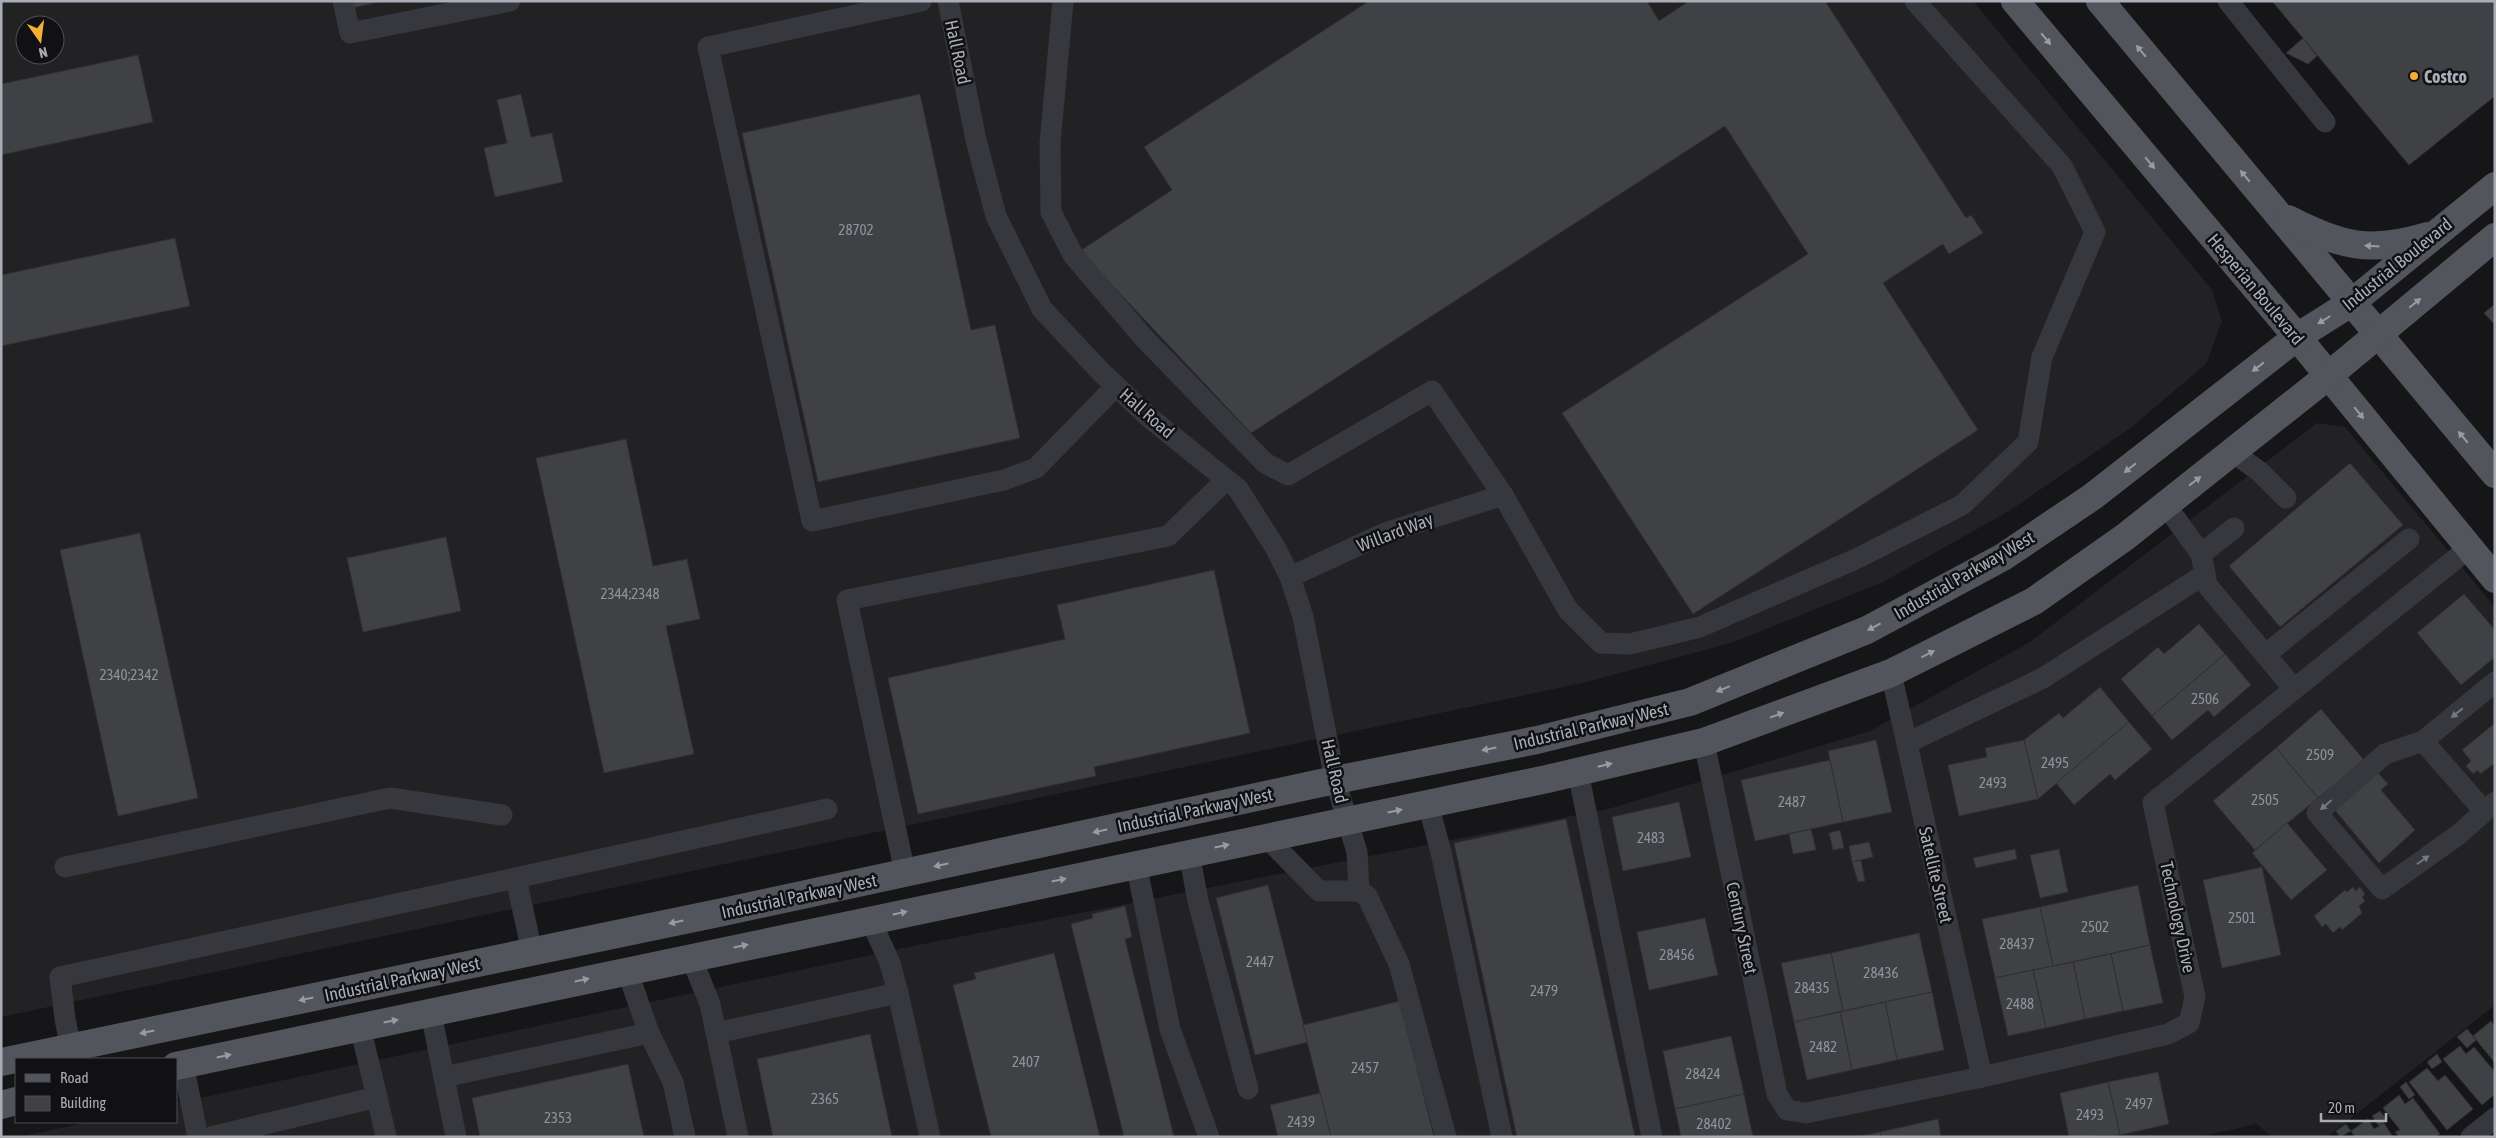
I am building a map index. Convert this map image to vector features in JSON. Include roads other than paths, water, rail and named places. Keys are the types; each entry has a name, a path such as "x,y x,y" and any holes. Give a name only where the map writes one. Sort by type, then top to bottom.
{"main road":[{"name":"Hesperian Boulevard","path":"2015,1 2297,338 2495,579"},
{"path":"2100,1 2377,334 2491,462"},
{"name":"Industrial Boulevard","path":"2297,338 2352,303 2495,186"},
{"path":"2276,213 2320,235 2362,246 2381,247 2401,244 2437,233"},
{"path":"2328,376 2495,238"},
{"name":"Industrial Parkway West","path":"21,1058 905,873 1335,780 1537,740 1690,702 1867,630 2003,557 2084,503 2297,338"},
{"name":"Industrial Parkway West","path":"180,1065 626,970 1428,804 1578,772 1704,742 1891,673 2034,601 2125,536 2328,376"},
{"path":"529,952 534,990"},
{"name":"Industrial Parkway West","path":"1,1062 15,1059"},
{"path":"1,1104 15,1101"}],"street":[{"path":"343,1 350,33 510,1"},
{"path":"921,1 708,47 812,521 1004,480 1036,468 1116,386"},
{"name":"Hall Road","path":"948,1 976,140 996,216 1042,309 1116,386 1150,418 1238,489 1275,547 1290,577 1303,617 1335,780 1357,852 1359,891"},
{"path":"1063,1 1050,143 1051,212 1073,255 1144,338 1265,463 1288,475 1432,391 1503,496 1568,610 1601,643 1630,644 1700,627 1858,558 1962,505 2028,442 2042,357 2095,232 2062,166 1915,1"},
{"path":"2228,1 2325,122"},
{"path":"2232,452 2260,470 2286,498"},
{"path":"905,873 848,600 1168,536 1226,480"},
{"name":"Willard Way","path":"1290,577 1385,533 1503,496"},
{"path":"2165,504 2203,564 2207,585 2294,689"},
{"path":"1907,744 2043,678 2203,564 2234,528"},
{"path":"2266,655 2409,540"},
{"name":"Technology Drive","path":"1787,1110 1806,1113 1982,1077 2168,1034 2189,1023 2195,997 2153,803 2469,548"},
{"name":"Satellite Street","path":"1891,673 1982,1077"},
{"path":"2423,741 2489,806 2458,835 2382,889 2317,813 2385,754 2423,741 2495,682"},
{"name":"Century Street","path":"1704,742 1777,1094 1787,1110"},
{"path":"1578,772 1652,1137"},
{"path":"65,867 390,798 502,815"},
{"path":"1428,804 1443,861 1502,1137"},
{"path":"71,1048 60,977 827,809"},
{"path":"1266,837 1319,891 1359,891 1367,896 1399,964 1446,1137"},
{"path":"1189,853 1198,901 1248,1089"},
{"path":"1136,864 1170,1029 1209,1137"},
{"path":"516,878 529,952"},
{"path":"870,919 890,962 930,1137"},
{"path":"690,957 710,1004 738,1137"},
{"path":"626,970 649,1033 673,1082 685,1137"},
{"path":"716,1033 898,993"},
{"path":"431,1013 456,1137"},
{"path":"360,1026 386,1137"},
{"path":"444,1077 649,1033"},
{"path":"180,1065 198,1137"},
{"path":"212,1137 377,1096"},
{"path":"2471,1137 2495,1118"}],"place":[{"name":"Costco","path":"2414,76"}]}
